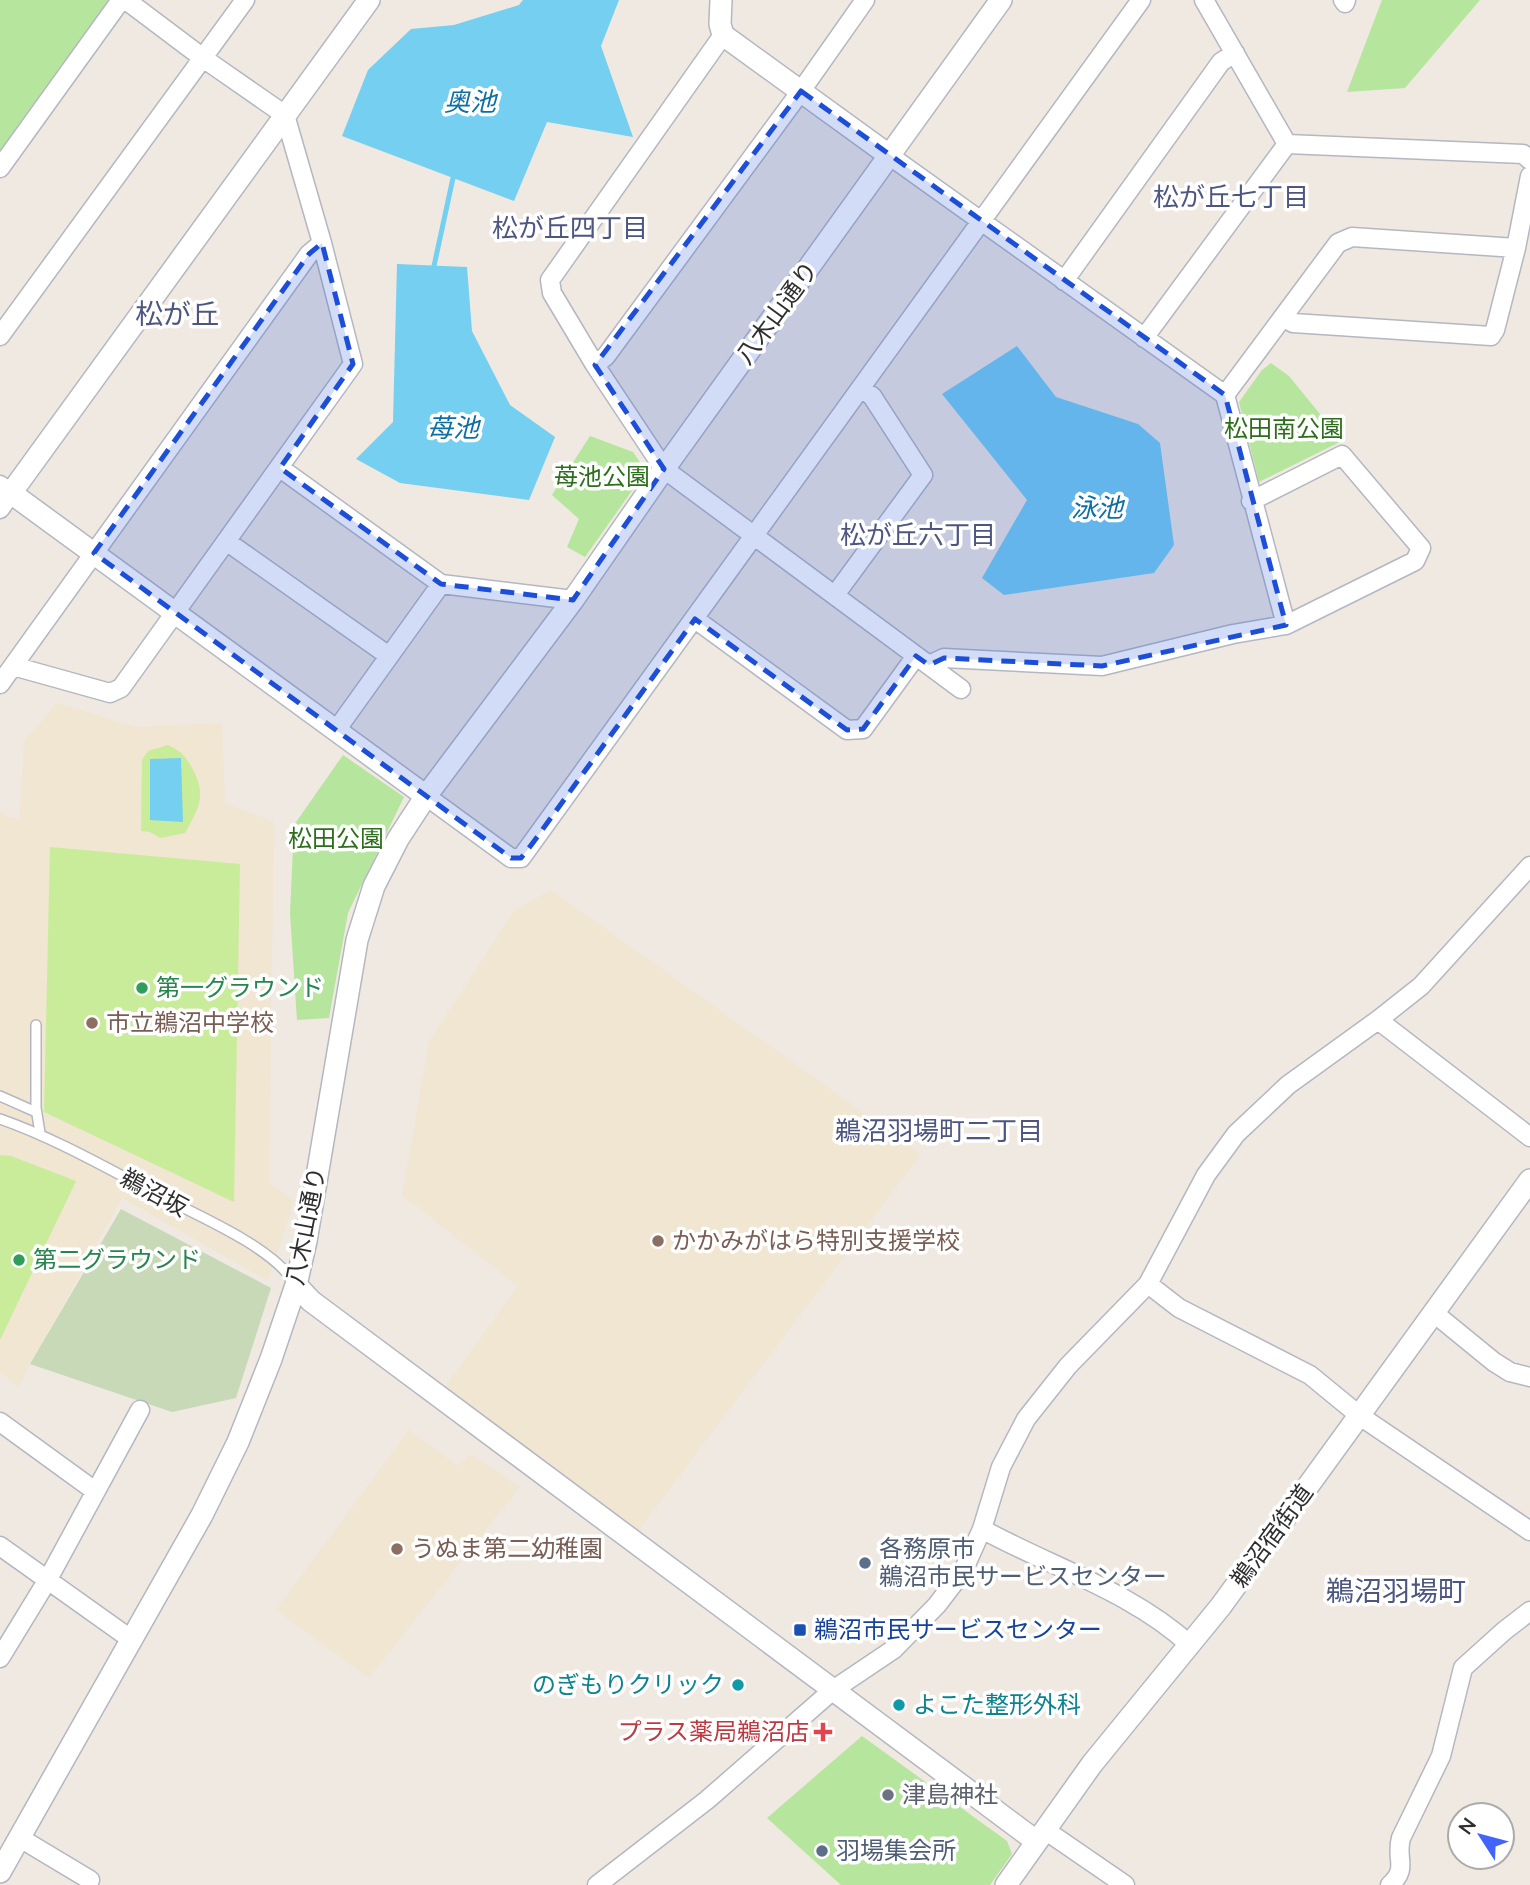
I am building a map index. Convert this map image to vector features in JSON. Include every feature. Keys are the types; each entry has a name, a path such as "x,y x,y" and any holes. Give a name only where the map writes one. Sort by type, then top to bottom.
{"street":[{"path":"0,168 123,0 285,116 323,243 354,364 121,688 110,693 13,666"},
{"path":"0,337 245,0"},
{"path":"369,0 4,496 94,553 511,858 521,858 1141,0"},
{"path":"595,365 606,356 865,0"},
{"name":"八木山通り","path":"0,1872 202,1515 238,1443 271,1359 296,1285 306,1241 357,940 374,886 398,839 426,796 573,600 1001,0"},
{"path":"1204,0 1287,144"},
{"path":"725,3 720,24 723,35 980,222 1225,395 1286,625"},
{"path":"723,35 550,280 552,293 595,365 664,469 961,689"},
{"path":"1064,281 1221,62 1235,53"},
{"path":"1287,144 1524,154 1530,160"},
{"path":"1144,338 1287,144"},
{"path":"1284,318 1293,323 1491,336 1495,330 1516,248 1530,176"},
{"path":"1225,395 1338,243 1352,237 1516,248"},
{"path":"0,684 309,254 323,243"},
{"path":"835,595 923,475 872,396 861,389"},
{"path":"695,619 847,730 863,729 922,661 944,658 1102,666 1233,634 1286,625 1415,561 1421,548 1342,455 1251,500"},
{"path":"280,468 441,583 573,600"},
{"path":"226,541 389,656"},
{"path":"337,729 441,583"},
{"path":"597,1885 707,1800 833,1690 894,1650 937,1605 963,1571 982,1529 1001,1467 1026,1419 1068,1366 1147,1284 1206,1175 1236,1134 1289,1085 1421,986 1530,866"},
{"path":"1378,1020 1530,1136"},
{"name":"鵜沼宿街道","path":"1006,1885 1092,1764 1221,1606 1530,1180"},
{"path":"1147,1284 1179,1308 1310,1375 1360,1416 1530,1531"},
{"path":"296,1285 311,1301 833,1690 1041,1835 1125,1885"},
{"path":"1434,1313 1494,1362 1510,1372 1530,1377"},
{"path":"0,1658 47,1581 140,1410"},
{"path":"0,1422 95,1491"},
{"path":"982,1529 1090,1580 1146,1612 1190,1645"},
{"path":"0,1546 132,1640"},
{"path":"1390,1885 1398,1878 1402,1867 1398,1850 1401,1838 1441,1756 1463,1668 1530,1611"},
{"path":"20,1838 90,1880"}],"lane":[{"path":"36,1025 36,1112 40,1133"},
{"path":"0,1096 36,1112"},
{"name":"鵜沼坂","path":"0,1119 40,1133 233,1234 285,1268 296,1285"}],"highlighted area":[{"path":"801,91 1225,395 1286,625 1102,666 944,658 929,665 916,656 863,729 847,730 695,619 521,858 511,858 94,553 309,254 322,243 353,364 280,468 441,584 573,600 664,469 595,365"}],"shaded area":[{"path":"57,703 136,727 222,723 225,803 274,822 269,1183 294,1201 268,1281 122,1198 18,1387 0,1372 0,811 8,817 20,818 24,741"},
{"name":"かかみがはら特別支援学校","path":"551,890 921,1154 636,1534 445,1387 518,1286 402,1195 429,1042 514,911"},
{"name":"うぬま第二幼稚園","path":"409,1430 458,1466 471,1454 520,1487 369,1678 276,1610"}],"green space":[{"path":"0,0 111,0 0,153"},
{"path":"1382,0 1480,0 1405,88 1347,92"},
{"name":"松田南公園","path":"1271,363 1289,376 1342,441 1259,482 1239,402 1262,370"},
{"name":"苺池公園","path":"590,436 633,452 646,471 585,557 567,547 579,519 552,495"},
{"path":"168,745 181,753 191,766 199,784 200,800 185,833 160,838 150,832 141,831 142,760 148,751"},
{"name":"松田公園","path":"343,755 404,797 348,913 329,1018 297,1020 290,913 294,825"},
{"name":"第一グラウンド","path":"50,847 240,864 234,1202 44,1112"},
{"name":"第二グラウンド","path":"0,1155 11,1156 76,1181 0,1340"},
{"path":"121,1209 271,1288 236,1398 172,1412 30,1364"},
{"path":"862,1736 1007,1841 1012,1854 990,1885 841,1885 767,1818"}],"water":[{"name":"奥池","path":"523,0 619,0 601,46 633,137 547,122 514,201 342,136 368,70 411,29 454,25 519,5"},
{"name":"苺池","path":"397,264 467,267 472,331 510,405 555,437 529,500 400,483 356,459 393,422"},
{"name":"泳池","path":"1017,346 1056,397 1138,424 1160,443 1174,545 1154,573 1004,595 982,578 1027,500 942,394"},
{"path":"181,758 183,822 150,820 150,759"}],"waterway":[{"path":"434,266 453,178"}],"place":[{"name":"第一グラウンド","path":"142,988"},
{"name":"市立鵜沼中学校","path":"92,1023"},
{"name":"かかみがはら特別支援学校","path":"658,1241"},
{"name":"第二グラウンド","path":"19,1260"},
{"name":"うぬま第二幼稚園","path":"397,1549"},
{"name":"各務原市 鵜沼市民サービスセンター","path":"865,1563"},
{"name":"鵜沼市民サービスセンター","path":"800,1630"},
{"name":"のぎもりクリック","path":"738,1685"},
{"name":"よこた整形外科","path":"899,1705"},
{"name":"プラス薬局鵜沼店","path":"823,1732"},
{"name":"津島神社","path":"888,1795"},
{"name":"羽場集会所","path":"822,1851"}],"district":[{"name":"松が丘七丁目","path":"1231,197"},
{"name":"松が丘四丁目","path":"570,228"},
{"name":"松が丘","path":"177,314"},
{"name":"松が丘六丁目","path":"918,535"},
{"name":"鵜沼羽場町二丁目","path":"939,1131"},
{"name":"鵜沼羽場町","path":"1396,1591"}]}
